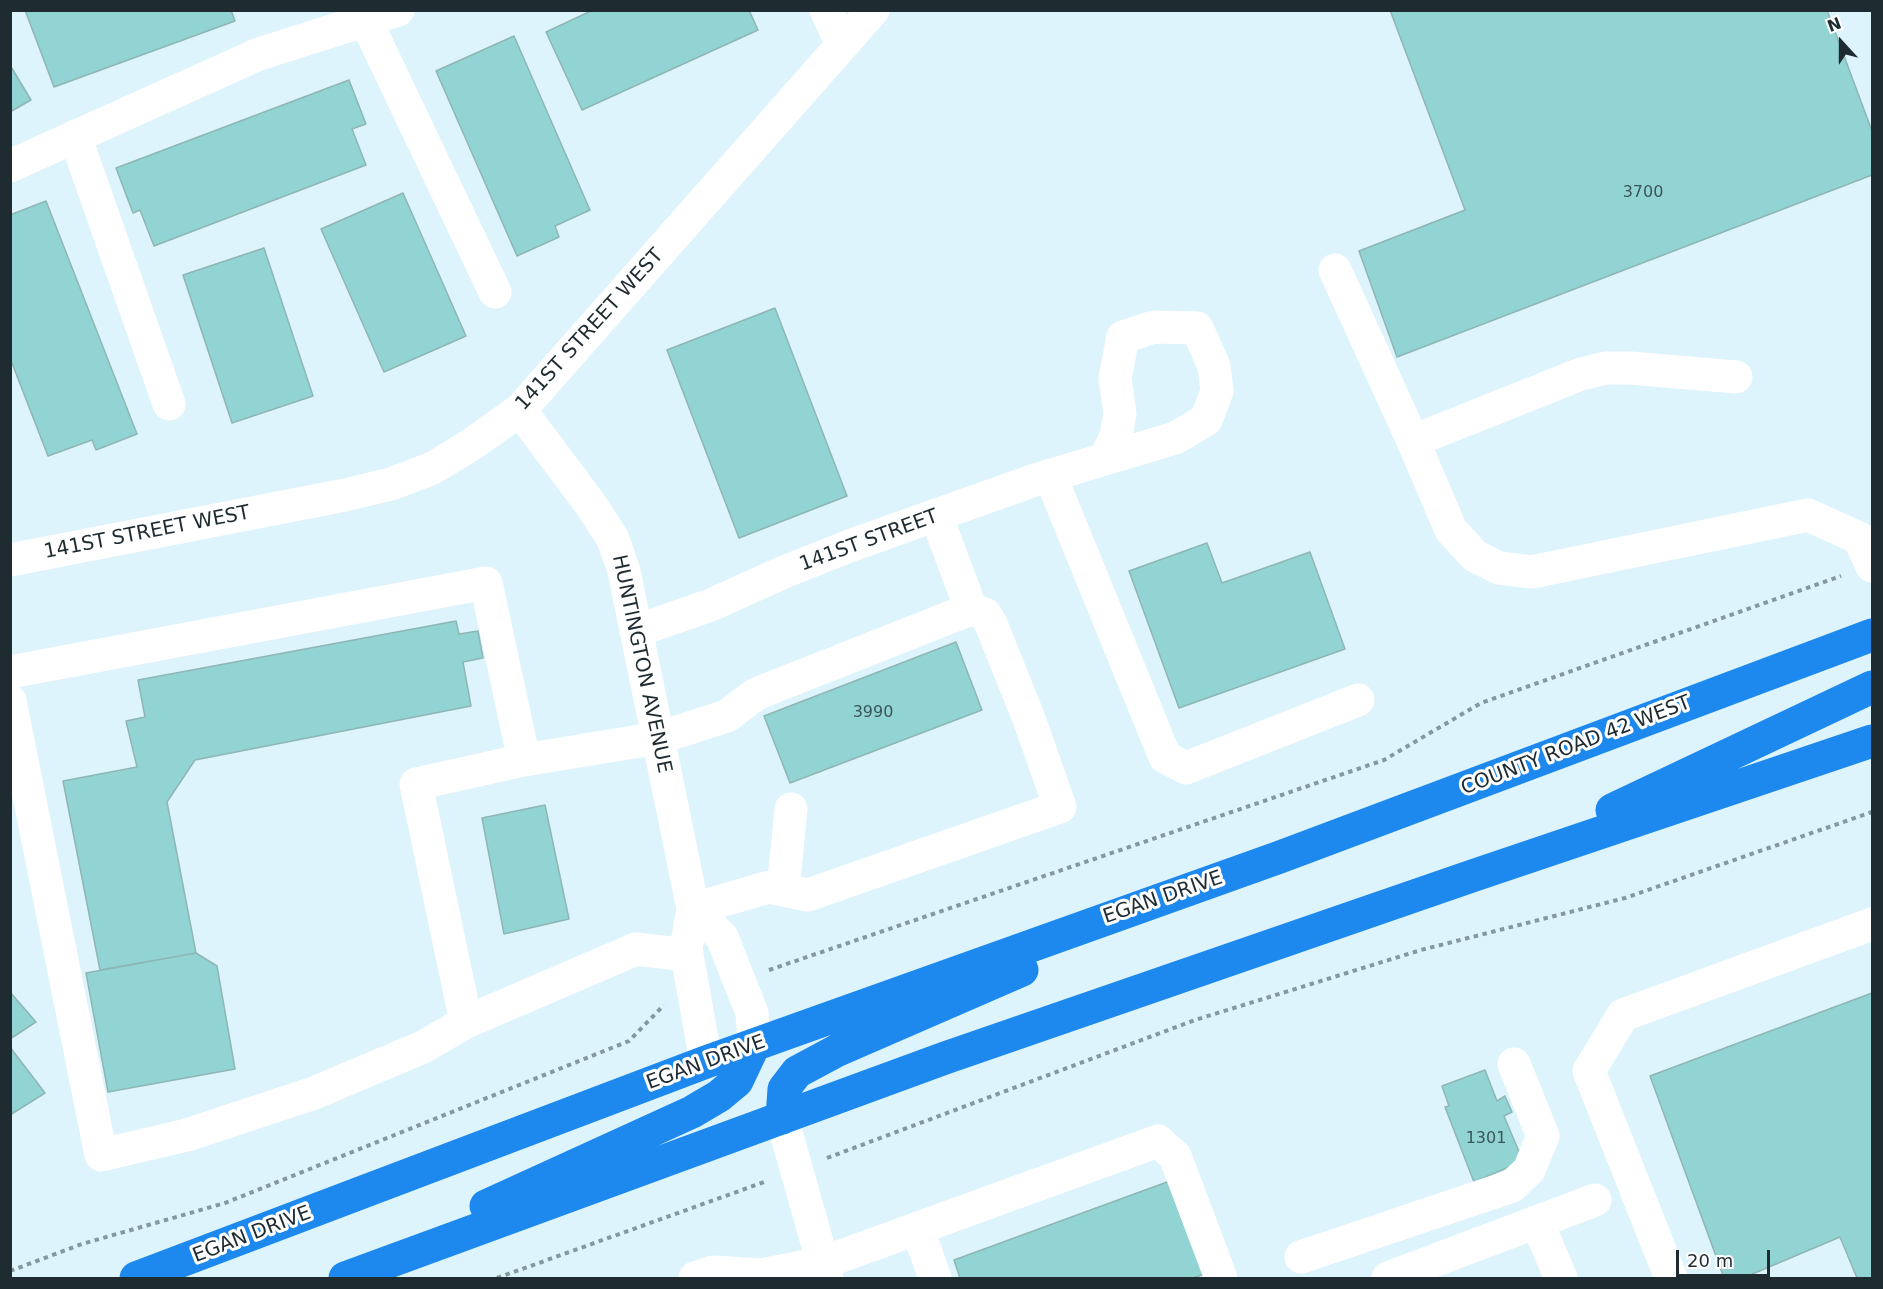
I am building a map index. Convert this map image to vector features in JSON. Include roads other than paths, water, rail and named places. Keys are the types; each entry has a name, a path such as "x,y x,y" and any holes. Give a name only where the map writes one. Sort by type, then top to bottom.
{"highway":[{"name":"COUNTY ROAD 42 WEST","path":"1280,857 1872,635"},
{"path":"1472,876 1872,687"},
{"path":"345,1278 945,1058 1872,741"},
{"name":"EGAN DRIVE","path":"136,1278 706,1062 1280,857"},
{"path":"782,1118 784,1089 797,1072 838,1050 1280,857"},
{"path":"326,1278 692,1112 719,1096 737,1081 754,1045"}],"street":[{"path":"10,166 259,54 398,10"},
{"path":"826,10 842,45"},
{"name":"141ST STREET WEST","path":"10,560 391,484 433,468 472,444 520,411 873,10"},
{"path":"366,21 495,292"},
{"path":"75,136 169,404"},
{"path":"1335,270 1451,530 1475,556 1499,568 1532,572 1808,515 1859,538 1872,565"},
{"path":"1413,441 1581,374 1606,368 1736,377"},
{"name":"HUNTINGTON AVENUE","path":"520,411 591,504 613,539 624,571 693,909 686,949 706,1062"},
{"name":"141ST STREET","path":"636,631 711,605 784,572 936,515 1050,475 1105,459"},
{"path":"1050,475 1165,757 1185,768 1358,700"},
{"path":"936,515 971,609"},
{"path":"10,672 486,584 524,760"},
{"path":"466,1022 416,784 524,760 658,738 727,716 756,694 971,609 985,614 1029,719 1060,807 808,896 769,887 693,909 722,937 752,1013 754,1045"},
{"path":"10,701 101,1155 187,1135 314,1093 423,1047 466,1022 636,949 687,956"},
{"path":"783,890 791,809"},
{"path":"1671,1278 1589,1071 1623,1015 1872,924"},
{"path":"1300,1257 1512,1186 1529,1170 1543,1136 1514,1064"},
{"path":"782,1118 824,1271"},
{"path":"704,1275 761,1275 824,1271 918,1230 1158,1141 1175,1156 1221,1278"},
{"path":"1388,1278 1595,1200"},
{"path":"1537,1222 1561,1278"},
{"path":"918,1230 935,1278"}]}
